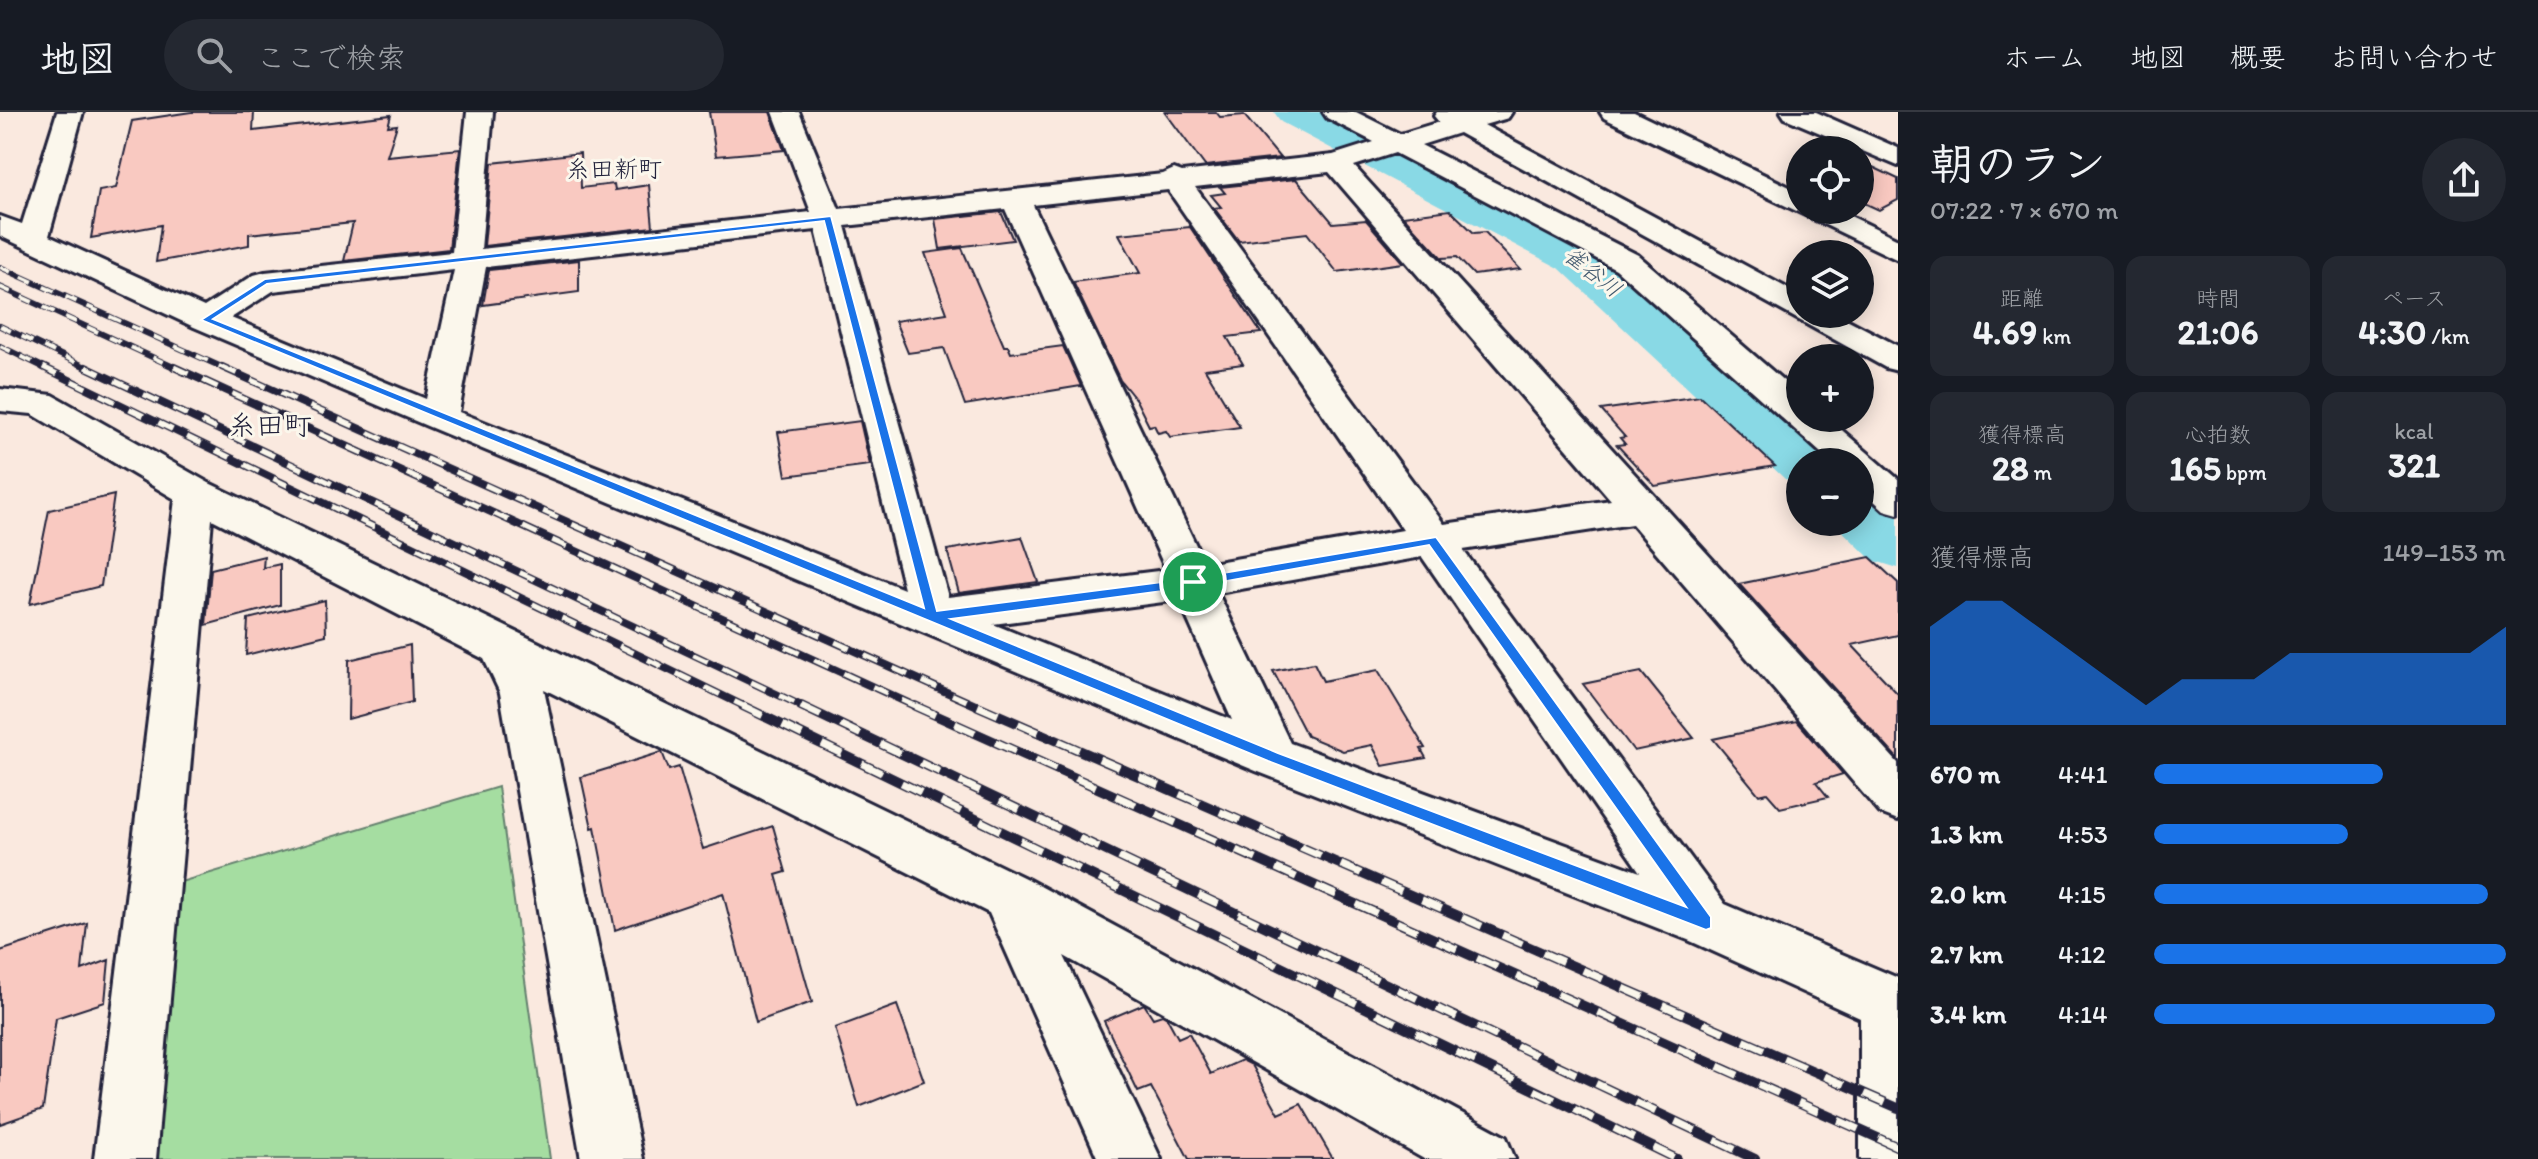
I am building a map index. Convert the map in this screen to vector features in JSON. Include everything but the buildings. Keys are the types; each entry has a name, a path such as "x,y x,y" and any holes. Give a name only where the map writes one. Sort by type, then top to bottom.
{"street":[{"path":"70,112 16,231 206,320 440,418 1273,757 1706,922 1893,1005 1891,1159"},
{"path":"440,418 472,259 465,248 480,112"},
{"path":"786,112 828,218 932,616"},
{"path":"1336,112 1395,146 1627,262 1786,402"},
{"path":"206,320 265,282 1346,160 1395,146 1451,118 1499,112"},
{"path":"1613,112 1786,196"},
{"path":"1794,112 1898,158"},
{"path":"1451,118 1786,300"},
{"path":"1346,160 1642,509 1898,798"},
{"path":"1174,178 1706,922"},
{"path":"1014,197 1273,757"},
{"path":"1843,224 1898,251"},
{"path":"1838,328 1898,360"},
{"path":"0,400 40,403 195,493 500,647 1008,896 1484,1159"},
{"path":"1821,432 1839,448"},
{"path":"1874,478 1897,497"},
{"path":"125,1159 195,493"},
{"path":"932,616 1193,582 1432,540 1642,509"},
{"path":"500,647 523,693 612,1159"},
{"path":"1008,896 1130,1159"}],"green space":[{"path":"498,787 550,1159 157,1159 174,884"}],"waterway":[{"name":"雀谷川","path":"1298,112 1579,256 1794,448"},
{"name":"雀谷川","path":"1874,520 1898,541"}],"railway":[{"path":"0,267 226,369"},
{"path":"0,287 178,369"},
{"path":"0,326 90,369"},
{"path":"0,346 47,369"},
{"path":"43,367 748,708"},
{"path":"86,367 806,708"},
{"path":"174,367 919,708"},
{"path":"222,367 982,708"},
{"path":"743,706 1677,1159"},
{"path":"801,706 1755,1159"},
{"path":"915,706 1898,1147"},
{"path":"978,706 1898,1108"}],"district":[{"name":"糸田新町","path":"614,168"},
{"name":"糸田町","path":"270,425"}],"route":[{"path":"1193,582 932,616 440,418 206,320 265,282 828,218 932,616 1273,757 1706,922 1432,540 1193,582"}]}
